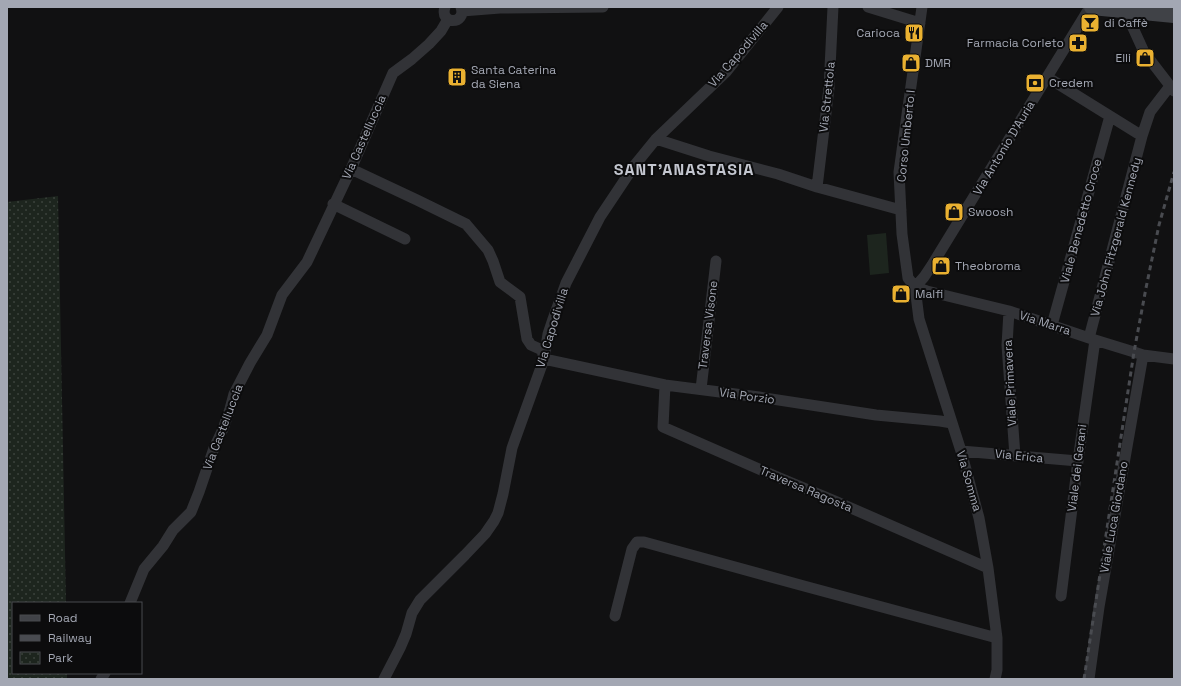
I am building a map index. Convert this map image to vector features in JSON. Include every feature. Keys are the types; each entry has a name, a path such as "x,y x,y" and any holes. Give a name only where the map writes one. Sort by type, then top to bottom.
{"street":[{"path":"445,7 444,12 448,19 454,20 457,20 461,16 462,9 602,7"},
{"name":"Via Capodivilla","path":"384,679 406,634 412,613 420,600 485,534 498,513 512,448 544,359 548,334 555,312 566,283 600,218 634,166 656,139 726,72 778,7"},
{"name":"Via Strettola","path":"817,187 829,88 833,7"},
{"path":"868,7 920,23"},
{"name":"Corso Umberto I","path":"915,287 908,278 902,234 899,172 922,7"},
{"path":"1091,7 1174,15"},
{"name":"Via Antonio D'Auria","path":"915,287 932,265 1091,7"},
{"path":"1128,11 1129,18 1144,52 1172,88"},
{"name":"Via Castelluccia","path":"130,602 144,569 163,546 173,530 191,512 214,448 228,416 234,394 267,335 282,295 307,262 333,204 351,169 393,73 429,44 441,31 448,19"},
{"path":"1047,77 1142,136"},
{"name":"Via John Fitzgerald Kennedy","path":"1092,339 1142,136 1150,112 1172,88"},
{"name":"Viale Benedetto Croce","path":"1052,326 1110,116"},
{"path":"656,139 709,156 778,174 817,187 901,210"},
{"path":"351,169 466,224 488,250 500,282 520,297 528,339 531,345 542,350 544,359"},
{"path":"333,204 405,238"},
{"name":"Traversa Visone","path":"701,389 716,261"},
{"name":"Via Marra","path":"915,287 1009,311 1134,352 1142,356 1174,359"},
{"name":"Via Somma","path":"915,287 919,319 961,451 979,518 998,638 997,670 995,679"},
{"name":"Viale Primavera","path":"1009,311 1006,345 1015,456"},
{"name":"Viale dei Gerani","path":"1061,596 1092,339"},
{"name":"Viale Luca Giordano","path":"1089,679 1099,607 1142,356"},
{"name":"Via Porzio","path":"544,359 665,385 876,415 952,423"},
{"name":"Traversa Ragosta","path":"665,385 663,427 988,568"},
{"name":"Via Erica","path":"961,451 1078,461"},
{"path":"615,616 632,549 637,542 644,542 998,638"}],"green space":[{"path":"58,196 66,602 12,602 12,674 67,674 67,679 7,679 7,202"},
{"path":"886,233 889,273 870,275 867,235"}],"railway":[{"path":"1084,679 1134,352 1159,225 1174,172"}],"place":[{"name":"di Caffè","path":"1090,23"},
{"name":"Carioca","path":"914,33"},
{"name":"Farmacia Corleto","path":"1078,43"},
{"name":"Elli","path":"1145,58"},
{"name":"DMR","path":"911,63"},
{"name":"Santa Caterina da Siena","path":"457,77"},
{"name":"Credem","path":"1035,83"},
{"name":"Swoosh","path":"954,212"},
{"name":"Theobroma","path":"941,266"},
{"name":"Malfi","path":"901,294"}],"district":[{"name":"SANT'ANASTASIA","path":"684,169"}]}
